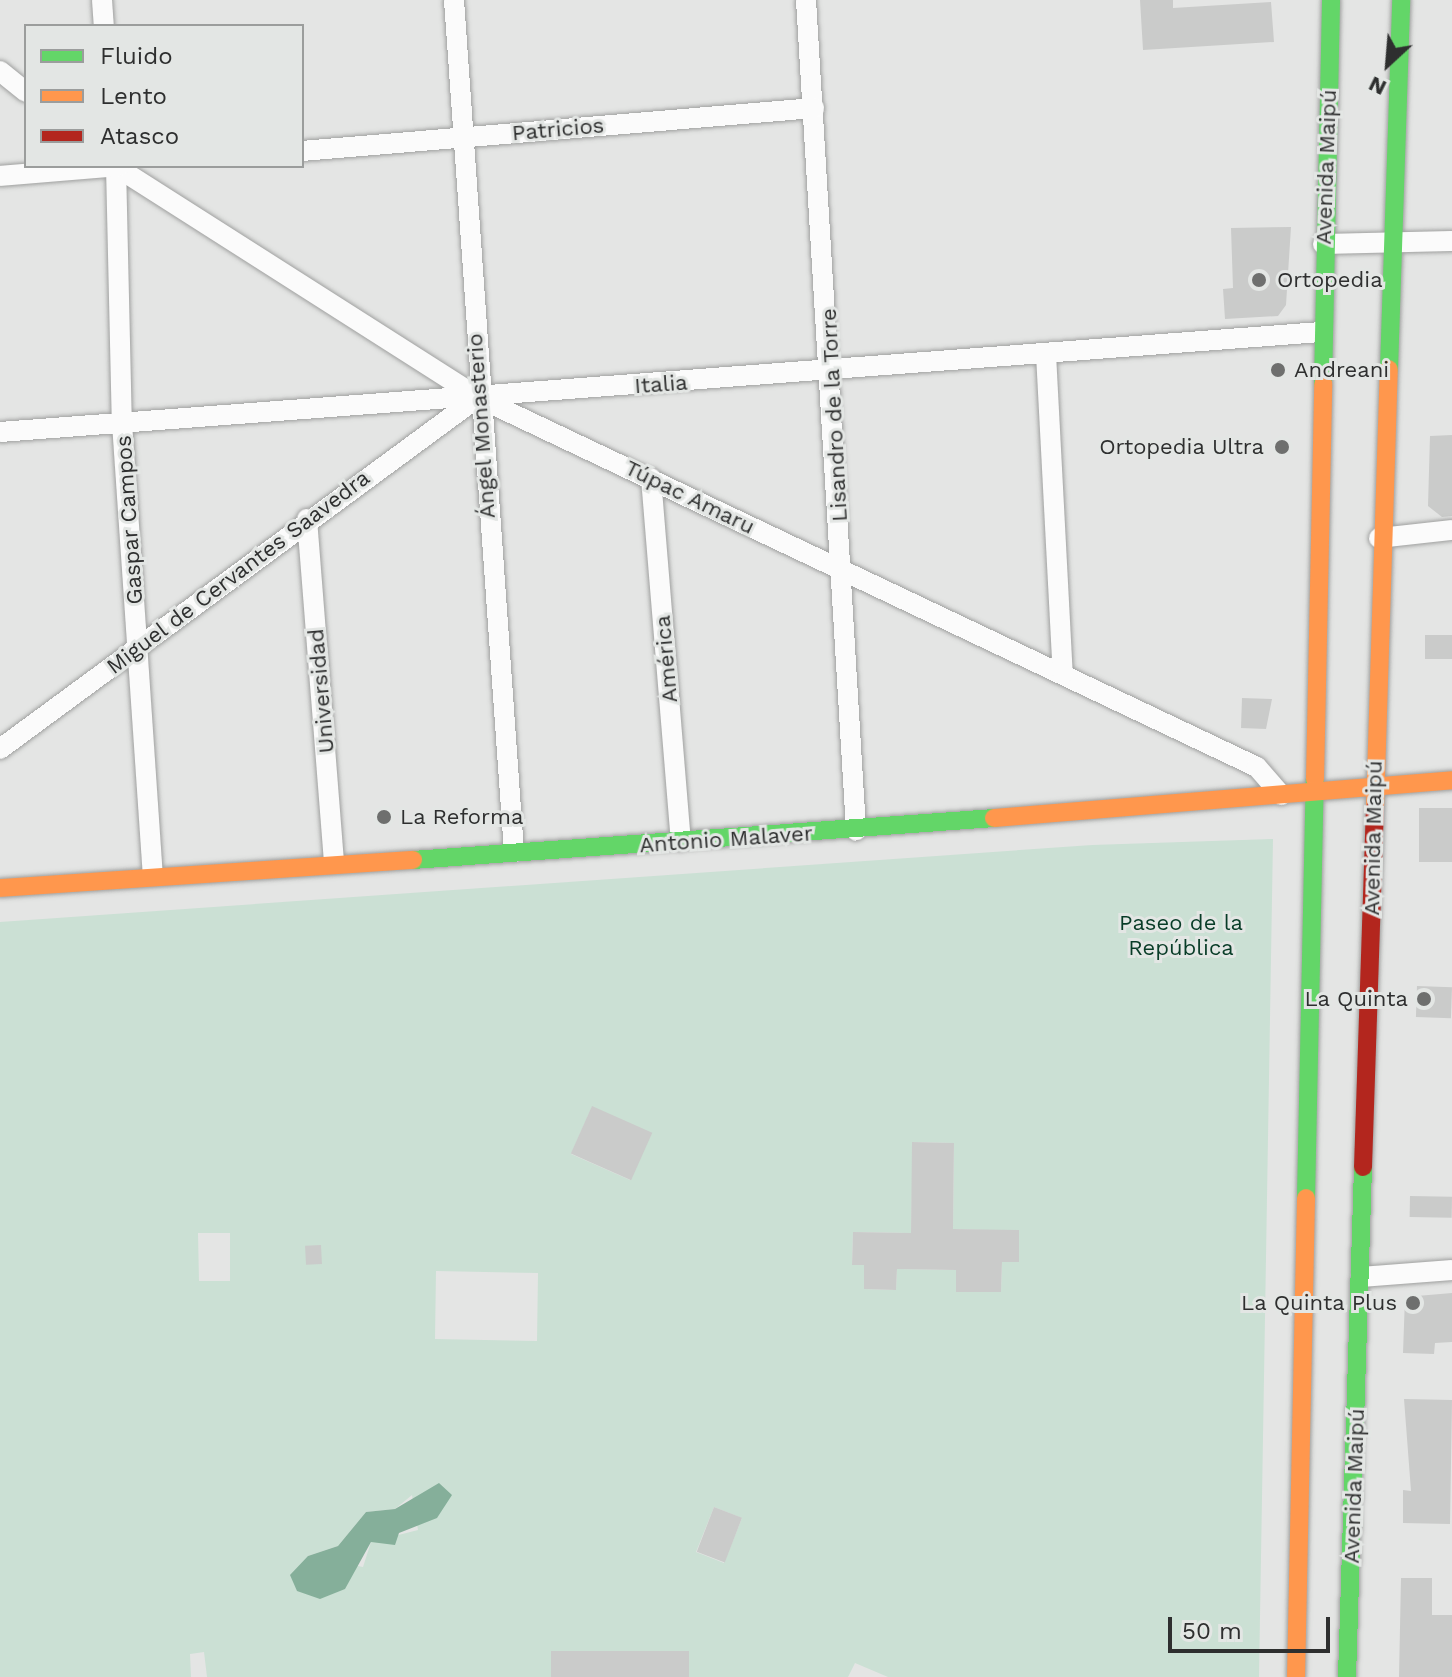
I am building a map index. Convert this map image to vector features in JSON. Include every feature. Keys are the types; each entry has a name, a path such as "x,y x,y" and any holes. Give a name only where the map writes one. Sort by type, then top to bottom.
{"main road":[{"name":"Avenida Maipú","path":"1296,1677 1309,793 1331,0"},
{"name":"Avenida Maipú","path":"1347,1677 1375,786 1379,538 1401,0"},
{"name":"Antonio Malaver","path":"0,888 153,874 856,830 1452,780"}],"street":[{"path":"102,0 104,24"},
{"name":"Ángel Monasterio","path":"454,0 477,397 514,852"},
{"name":"Lisandro de la Torre","path":"806,0 832,371 856,830"},
{"path":"0,71 24,90"},
{"name":"Patricios","path":"304,151 814,108"},
{"path":"0,176 93,168"},
{"name":"Gaspar Campos","path":"116,168 122,423 153,874"},
{"name":"Túpac Amaru","path":"119,168 477,397 1257,767 1281,795"},
{"path":"1323,244 1452,241"},
{"name":"Italia","path":"0,432 1321,332"},
{"path":"1046,354 1063,674"},
{"name":"Miguel de Cervantes Saavedra","path":"0,749 307,519 477,397"},
{"name":"América","path":"651,478 681,841"},
{"name":"Universidad","path":"307,519 334,862"},
{"path":"1379,538 1452,530"},
{"path":"1361,1277 1452,1270"}],"green space":[{"name":"Paseo de la República","path":"1273,839 1259,1677 888,1677 855,1663 848,1677 689,1677 688,1652 552,1651 551,1677 207,1677 204,1652 190,1654 191,1677 0,1677 0,922 1092,845","holes":["592,1107 651,1133 630,1180 571,1154","913,1142 954,1143 953,1229 1019,1231 1019,1261 1002,1262 1001,1292 956,1291 956,1270 897,1269 896,1290 864,1289 864,1265 852,1265 853,1232 911,1233","198,1233 230,1233 230,1281 199,1281","436,1271 538,1273 537,1341 435,1339","412,1495 418,1530 371,1542 363,1567 308,1556 338,1546 366,1512 395,1509","714,1507 742,1518 724,1563 696,1552"]}],"shaded area":[{"path":"439,1483 452,1495 437,1518 399,1533 395,1545 371,1542 345,1589 320,1599 297,1591 290,1575 308,1556 338,1546 366,1512 395,1509"}],"building":[{"path":"1140,0 1173,0 1173,8 1271,2 1274,42 1143,50"},
{"path":"1291,227 1286,305 1278,316 1225,319 1223,289 1233,288 1231,228"},
{"path":"1452,435 1452,516 1442,517 1428,506 1430,436"},
{"path":"1425,635 1452,635 1452,659 1425,659"},
{"path":"1242,698 1272,699 1266,729 1241,728"},
{"path":"1419,808 1452,808 1452,862 1419,862"},
{"path":"1417,986 1452,987 1451,1018 1416,1017"},
{"path":"592,1106 652,1133 631,1180 571,1154"},
{"path":"912,1142 954,1143 953,1229 1019,1230 1019,1262 1002,1262 1001,1292 956,1292 956,1270 897,1269 896,1290 864,1289 864,1265 852,1265 853,1232 911,1233"},
{"path":"1410,1196 1452,1197 1452,1218 1410,1217"},
{"path":"321,1245 322,1264 306,1265 305,1246"},
{"path":"1452,1293 1452,1342 1435,1343 1434,1354 1403,1353 1405,1297"},
{"path":"1404,1399 1452,1400 1450,1524 1403,1523 1403,1490 1411,1491"},
{"path":"714,1507 742,1518 725,1563 697,1552"},
{"path":"1401,1578 1432,1578 1432,1615 1452,1615 1452,1677 1399,1677"},
{"path":"551,1651 689,1651 689,1677 551,1677"}],"traffic: fast":[{"path":"1323,384 1331,0"},
{"path":"1389,369 1401,0"},
{"path":"1306,1198 1315,779"},
{"path":"413,860 994,818"},
{"path":"1347,1677 1363,1167"}],"traffic: slow":[{"path":"1375,808 1389,369"},
{"path":"1315,779 1323,384"},
{"path":"994,818 1452,780"},
{"path":"0,888 413,860"},
{"path":"1296,1677 1306,1198"}],"traffic: jam":[{"path":"1363,1167 1375,808"}],"place":[{"name":"Ortopedia","path":"1259,280"},
{"name":"Andreani","path":"1278,370"},
{"name":"Ortopedia Ultra","path":"1282,447"},
{"name":"La Reforma","path":"384,817"},
{"name":"La Quinta","path":"1424,999"},
{"name":"La Quinta Plus","path":"1413,1303"}]}
